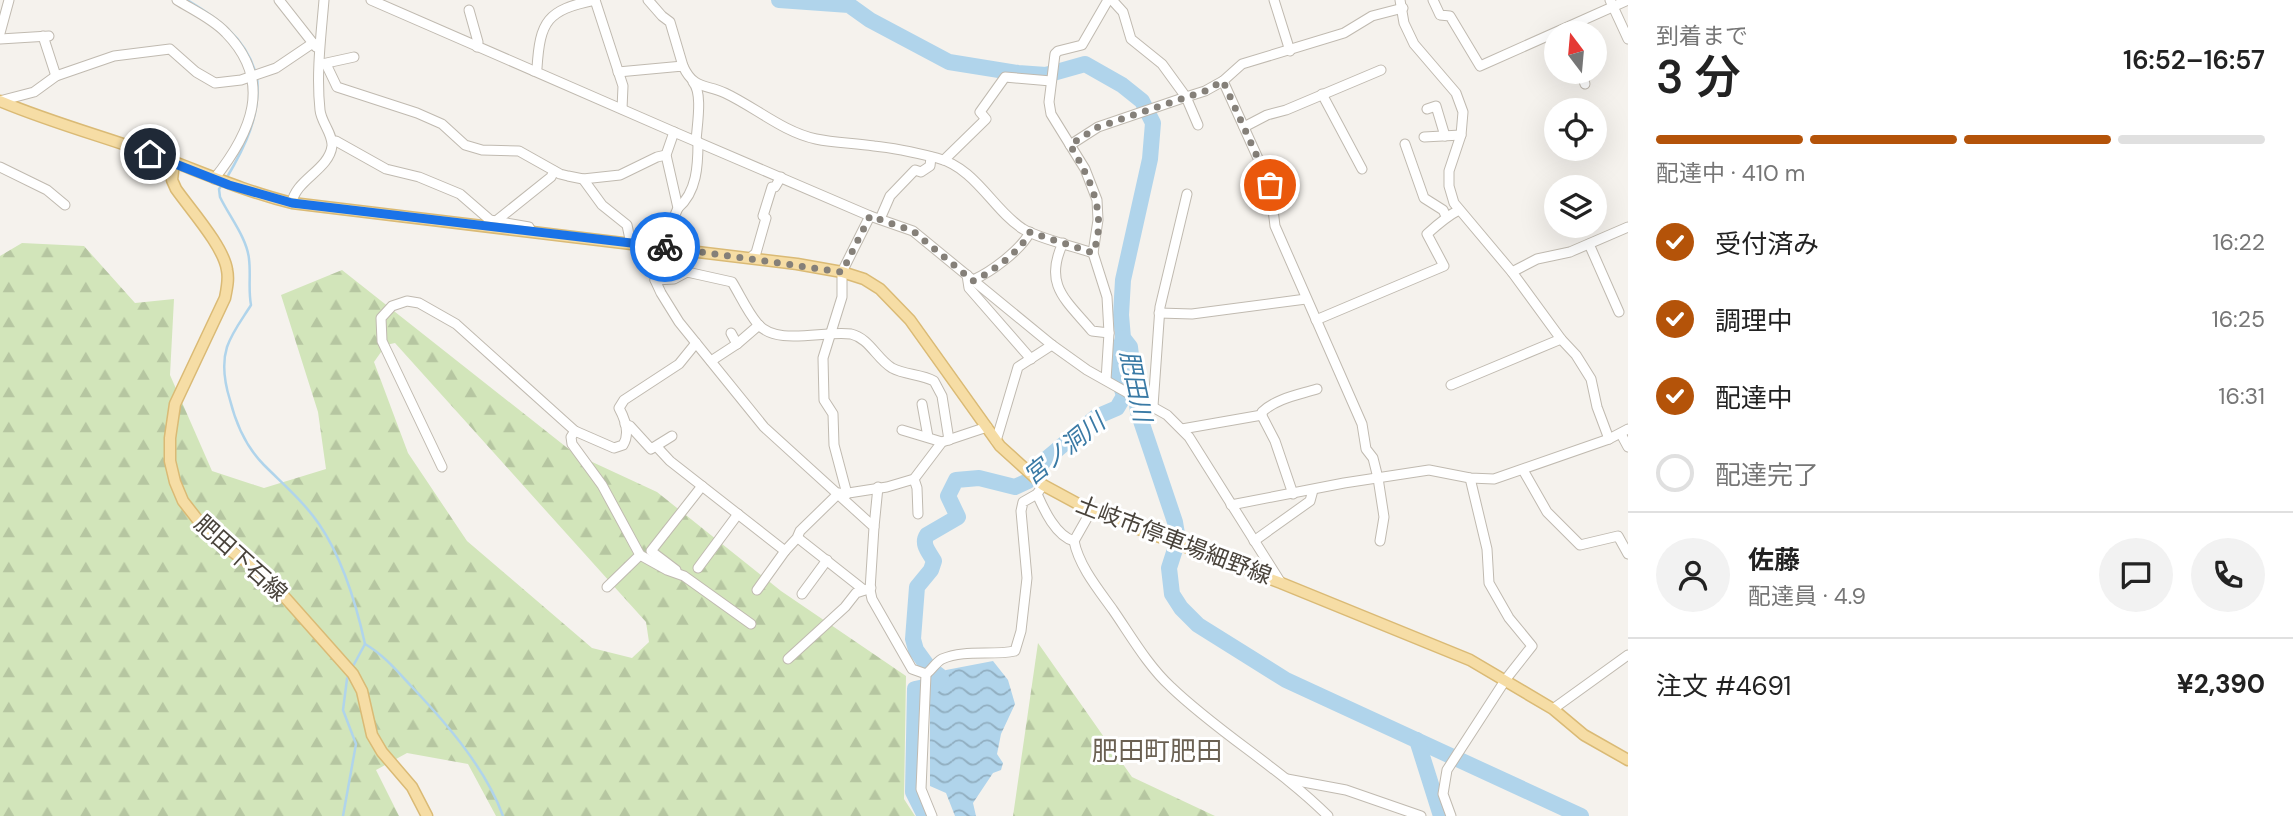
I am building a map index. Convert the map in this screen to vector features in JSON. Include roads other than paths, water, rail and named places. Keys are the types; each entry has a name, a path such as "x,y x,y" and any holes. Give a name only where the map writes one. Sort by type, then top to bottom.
{"main road":[{"name":"土岐市停車場細野線","path":"0,101 174,162 229,185 292,203 750,258 842,272 864,279 896,304 911,320 996,441 1040,490 1460,655 1506,679 1553,709 1584,735 1628,760"},
{"name":"肥田下石線","path":"174,162 172,180 176,189 222,254 228,283 225,298 175,404 170,461 175,482 183,501 211,537 254,567 274,585 354,674 362,691 372,735 382,752 412,787 428,816"}],"street":[{"path":"0,33 9,0"},
{"path":"177,0 226,33 256,75 247,128 216,179"},
{"path":"279,0 316,47 337,87 442,124 465,145 482,150 519,151 554,171 583,179 620,175 666,155"},
{"path":"316,47 324,0"},
{"path":"534,71 537,68 539,36 549,20 562,10 595,0 623,86 622,109"},
{"path":"648,0 671,24 688,78 708,89 722,91 793,131 814,139 876,146 944,160 983,187 1014,221 1030,232 1093,253"},
{"path":"1106,380 1109,332 1107,297 1093,253 1098,220 1097,200 1090,178 1049,109 1055,54 1082,45 1110,0 1123,12 1131,39 1161,64 1186,97 1198,125"},
{"path":"1274,0 1290,51"},
{"path":"1433,0 1440,15 1450,16 1480,66 1544,39"},
{"path":"1580,21 1612,3 1628,0"},
{"path":"373,1 875,218 913,231 1052,345 1087,370 1153,407 1182,429 1281,583"},
{"path":"1612,3 1628,39"},
{"path":"1070,145 1098,127 1205,91 1223,81 1242,64 1344,33 1372,16 1401,4 1404,23 1414,44 1446,80 1460,102 1463,123 1449,171 1448,186 1454,203 1576,355 1591,379 1597,407 1609,439"},
{"path":"469,10 477,47"},
{"path":"0,39 46,36 57,76"},
{"path":"0,101 34,92 57,76 114,55 170,50 212,83 241,80 256,75 276,68 316,47"},
{"path":"323,64 354,57"},
{"path":"292,203 295,192 316,172 332,148 332,141 320,113 323,64"},
{"path":"618,72 683,66"},
{"path":"1244,127 1381,70"},
{"path":"944,160 986,119 980,112 1005,77 1051,81"},
{"path":"692,80 699,97 698,168 686,202 678,208 661,247 655,280 679,322 764,426 842,494 874,527"},
{"path":"1223,81 1270,185 1275,226 1358,415 1366,449 1373,458 1384,517 1380,541"},
{"path":"1322,94 1362,169"},
{"path":"1427,108 1436,106 1445,136"},
{"path":"674,132 666,155 678,208"},
{"path":"1424,137 1461,135"},
{"path":"332,141 386,169 419,177 460,194 484,217 529,227 533,233"},
{"path":"1405,144 1424,198 1443,210 1446,216"},
{"path":"842,494 834,445 833,414 824,400 823,358 842,297 842,272 890,196 915,170 921,172 930,166 932,157"},
{"path":"0,167 47,190 65,205"},
{"path":"496,221 551,177 554,171"},
{"path":"750,258 756,253 766,218 763,216 768,192 781,177"},
{"path":"583,179 602,205 628,225 631,244"},
{"path":"1153,407 1163,286 1188,194"},
{"path":"1316,320 1444,266 1427,233 1446,216 1459,210"},
{"path":"1512,272 1537,259 1570,252 1628,227"},
{"path":"970,278 1004,261 1030,232"},
{"path":"1063,243 1054,261 1055,276 1061,294 1092,331 1109,332"},
{"path":"1589,244 1619,312"},
{"path":"655,280 674,279 687,272 732,282 758,325 775,335 789,337 814,333 850,334 858,337 892,368 934,381 942,396 946,441 914,479 887,487 842,494 800,531 757,590"},
{"path":"970,278 969,288 1031,359"},
{"path":"1159,313 1192,314 1306,299"},
{"path":"442,467 382,341 381,318 392,306 407,301 419,303 456,324 575,431 614,448 623,445 627,439 619,408 624,400 679,363 696,343"},
{"path":"711,360 737,344 758,325"},
{"path":"731,333 737,344"},
{"path":"1451,385 1561,339"},
{"path":"996,441 1018,367 1052,345"},
{"path":"1182,429 1262,415 1270,405 1317,389"},
{"path":"922,404 928,437"},
{"path":"1262,415 1275,441 1293,494"},
{"path":"625,424 651,449 672,436"},
{"path":"902,430 946,441 987,428"},
{"path":"575,431 571,438 572,444 602,485 640,555 680,575 751,624"},
{"path":"1231,505 1429,470 1470,478 1494,479 1625,432 1628,447"},
{"path":"657,447 670,461 785,551"},
{"path":"1523,470 1547,512 1580,545 1618,536 1628,554"},
{"path":"1447,815 1443,794 1447,770 1506,679 1532,646 1509,618 1489,583 1487,549 1470,478"},
{"path":"914,479 918,514"},
{"path":"680,575 651,551 702,486"},
{"path":"867,589 878,487"},
{"path":"932,816 922,789 926,674 936,663 950,657 991,651 1015,651 1021,631 1027,578 1021,511 1023,502 1040,490 1061,532 1074,541 1094,584 1169,686 1285,778 1328,816"},
{"path":"1254,541 1310,500 1312,490"},
{"path":"1074,541 1090,511"},
{"path":"698,568 738,514"},
{"path":"797,538 867,589 907,662 912,669 926,674"},
{"path":"607,587 640,555"},
{"path":"802,594 827,560"},
{"path":"788,659 845,607 851,597 867,589"},
{"path":"1553,709 1628,655"},
{"path":"1285,778 1346,790 1421,816"}],"water":[{"path":"993,661 1008,680 1015,704 1001,734 997,754 1003,763 1001,770 993,773 973,803 976,816 955,816 946,793 930,786 930,685 946,670"}],"waterway":[{"path":"187,0 219,21 237,38 255,71"},
{"name":"肥田川","path":"779,0 849,5 870,20 949,62 1046,75 1085,64 1122,85 1142,101 1153,123 1150,159 1123,280 1121,315 1123,338 1130,347 1138,412 1175,522 1178,540 1169,568 1172,594 1181,608 1198,625 1286,680 1581,816"},
{"path":"226,179 254,118 257,77"},
{"path":"222,185 219,189 220,197 241,235 248,251 250,265 251,305 225,353 224,367 232,409 252,451 313,516 342,567 365,644 352,668"},
{"name":"宮ノ洞川","path":"925,816 913,792 915,689 934,685 941,677 929,668 916,650 913,639 917,587 931,570 934,561 926,548 925,538 958,517 948,496 956,480 979,478 1015,487 1028,481 1045,460 1096,417 1117,408 1124,396 1116,362 1123,338"},
{"path":"365,644 390,664 452,732 487,781 503,816"},
{"path":"343,816 356,744 343,710 349,674"},
{"path":"1417,740 1441,816"}],"district":[{"name":"肥田町肥田","path":"1157,751"}]}
